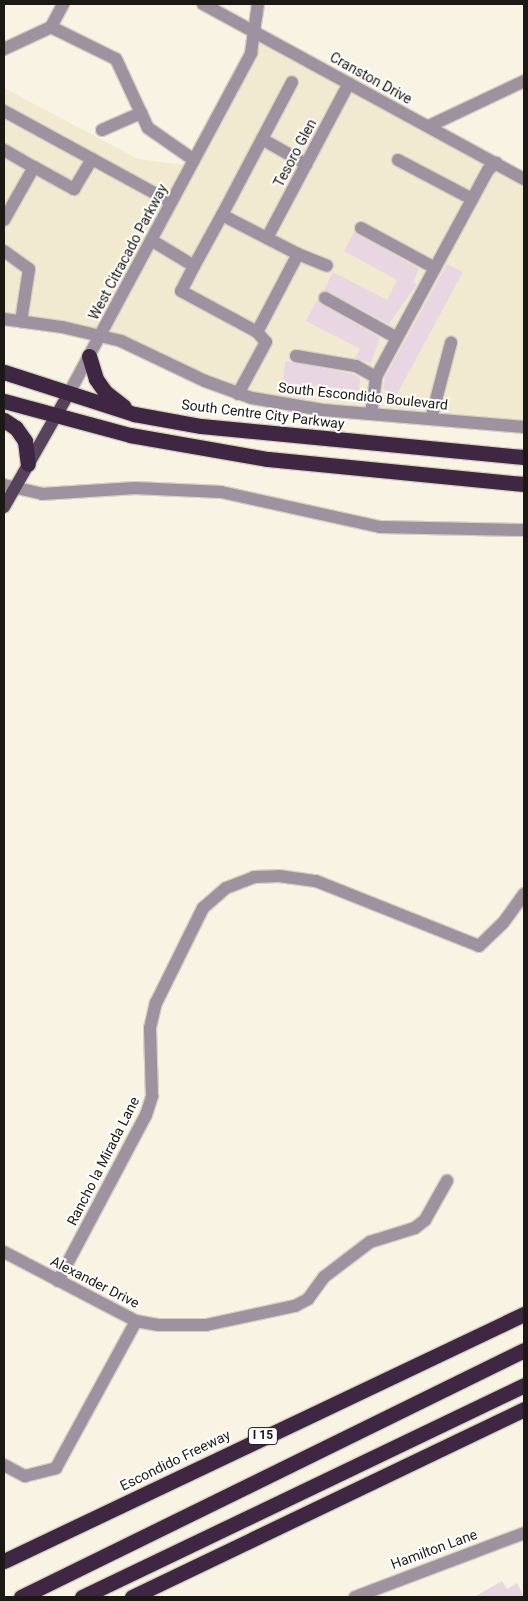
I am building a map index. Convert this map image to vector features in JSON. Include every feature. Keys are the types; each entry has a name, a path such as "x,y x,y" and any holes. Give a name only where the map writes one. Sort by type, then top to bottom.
{"highway":[{"path":"89,356 105,392 134,414"},
{"name":"South Centre City Parkway","path":"4,372 68,395 134,414 270,434 524,457"},
{"path":"4,401 56,418 130,435 268,460 524,484"},
{"path":"4,420 16,428 26,441 28,464"},
{"name":"Escondido Freeway","path":"4,1561 524,1314"},
{"path":"21,1597 445,1386 524,1350"},
{"path":"82,1597 524,1385"},
{"path":"132,1597 524,1409"}],"main road":[{"name":"West Citracado Parkway","path":"4,507 9,486 28,464 68,395"}],"street":[{"path":"4,49 52,27 63,4"},
{"name":"Cranston Drive","path":"202,4 524,179"},
{"name":"West Citracado Parkway","path":"68,395 251,54 258,4"},
{"path":"52,27 116,59 148,128 194,160"},
{"path":"429,126 524,81"},
{"path":"238,394 266,342 257,332 181,291 292,82"},
{"name":"Tesoro Glen","path":"267,238 348,82"},
{"path":"4,111 171,202"},
{"path":"102,130 141,113"},
{"path":"262,139 306,164"},
{"path":"4,150 74,189 92,159"},
{"path":"398,160 472,199"},
{"path":"371,414 376,377 488,170 496,163"},
{"path":"4,220 34,167"},
{"path":"222,215 298,254 327,266"},
{"path":"361,228 434,268"},
{"path":"151,240 194,266"},
{"path":"4,251 29,269 21,321"},
{"path":"257,332 298,254"},
{"path":"325,298 397,338"},
{"name":"South Escondido Boulevard","path":"4,319 124,342 238,394 286,404 524,428"},
{"path":"431,419 451,343"},
{"path":"296,356 356,366 376,377"},
{"path":"9,486 39,494 65,495 135,488 221,492 380,527 524,530"},
{"name":"Rancho la Mirada Lane","path":"58,1281 146,1115 152,1096 150,1028 156,1003 203,908 226,888 254,877 279,876 316,882 479,946 503,923 524,894"},
{"name":"Alexander Drive","path":"4,1252 136,1321 158,1325 206,1325 295,1306 308,1299 324,1277 370,1242 415,1228 424,1220 447,1181"},
{"path":"4,1465 25,1476 56,1468 136,1321"},
{"name":"Hamilton Lane","path":"355,1597 524,1533"}],"shaded area":[{"path":"253,31 524,179 524,427 252,398 121,341 4,319 4,88 138,159 191,166 251,54"}],"building":[{"path":"354,232 419,269 413,282 417,284 389,324 324,290 333,272 387,300 397,280 344,251"},
{"path":"447,264 463,272 396,396 383,389 385,377"},
{"path":"316,301 380,338 371,363 355,358 360,349 306,321"},
{"path":"285,361 353,374 360,378 359,390 283,383"},
{"path":"502,1581 507,1589 517,1583 524,1597 474,1597"}]}
